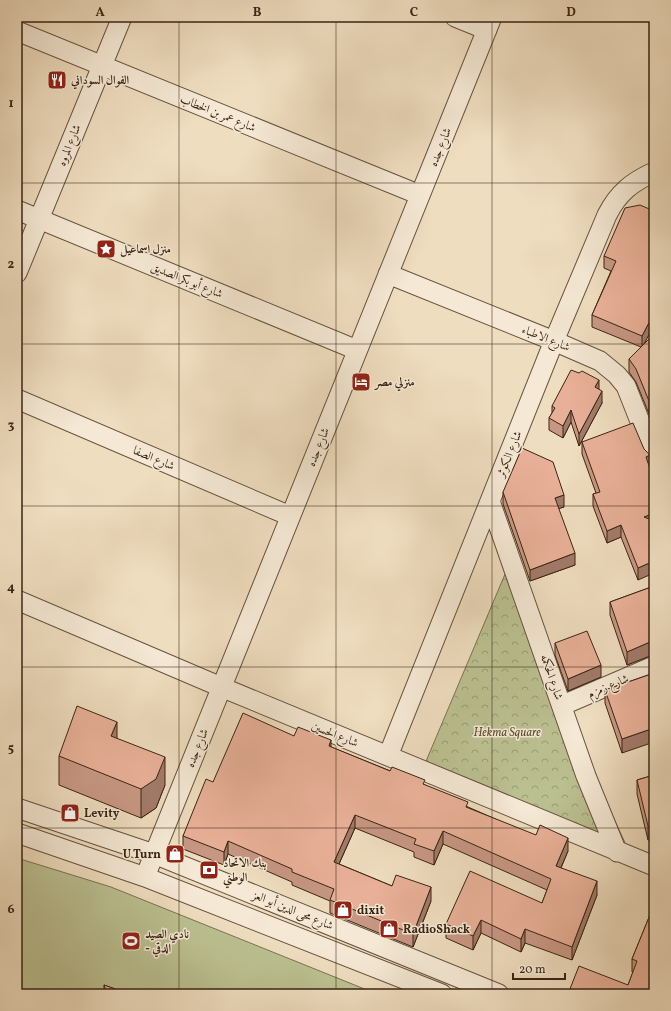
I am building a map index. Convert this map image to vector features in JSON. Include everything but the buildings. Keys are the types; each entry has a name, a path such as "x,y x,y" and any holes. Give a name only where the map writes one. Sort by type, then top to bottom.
{"street":[{"name":"شارع المروه","path":"17,272 122,17"},
{"path":"455,17 489,23"},
{"name":"شارع جده","path":"145,877 489,23"},
{"name":"شارع عمر بن الخطاب","path":"17,31 420,195"},
{"name":"شارع الكوثر","path":"388,756 554,341 615,201 626,188 639,179 654,172"},
{"name":"شارع أبو بكر الصديق","path":"17,210 357,350"},
{"name":"شارع الاطباء","path":"388,274 600,361 617,375 626,386 654,457"},
{"name":"شارع الصفا","path":"17,399 290,516"},
{"name":"شارع الحكمه","path":"490,501 586,776 617,852"},
{"name":"شارع الحسين","path":"17,600 221,687 654,866"},
{"name":"شارع زمزم","path":"562,705 654,666"},
{"name":"شارع محى الدين أبو العز","path":"17,808 154,854 499,994"},
{"name":"شارع محى الدين أبو العز","path":"17,833 145,877 442,994"}],"green space":[{"name":"Hekma Square","path":"511,560 572,728 627,847 424,766"},
{"name":"نادي الصيد - الدقي","path":"17,858 111,887 377,994 17,994"}],"place":[{"name":"الفوال السوداني","path":"57,80"},
{"name":"منزل اسماعيل","path":"106,249"},
{"name":"منزلي مصر","path":"361,382"},
{"name":"Levity","path":"70,813"},
{"name":"U Turn","path":"175,854"},
{"name":"بنك الاتحاد الوطني","path":"209,870"},
{"name":"dixit","path":"343,910"},
{"name":"RadioShack","path":"389,929"},
{"name":"نادي الصيد - الدقي","path":"131,941"}]}
